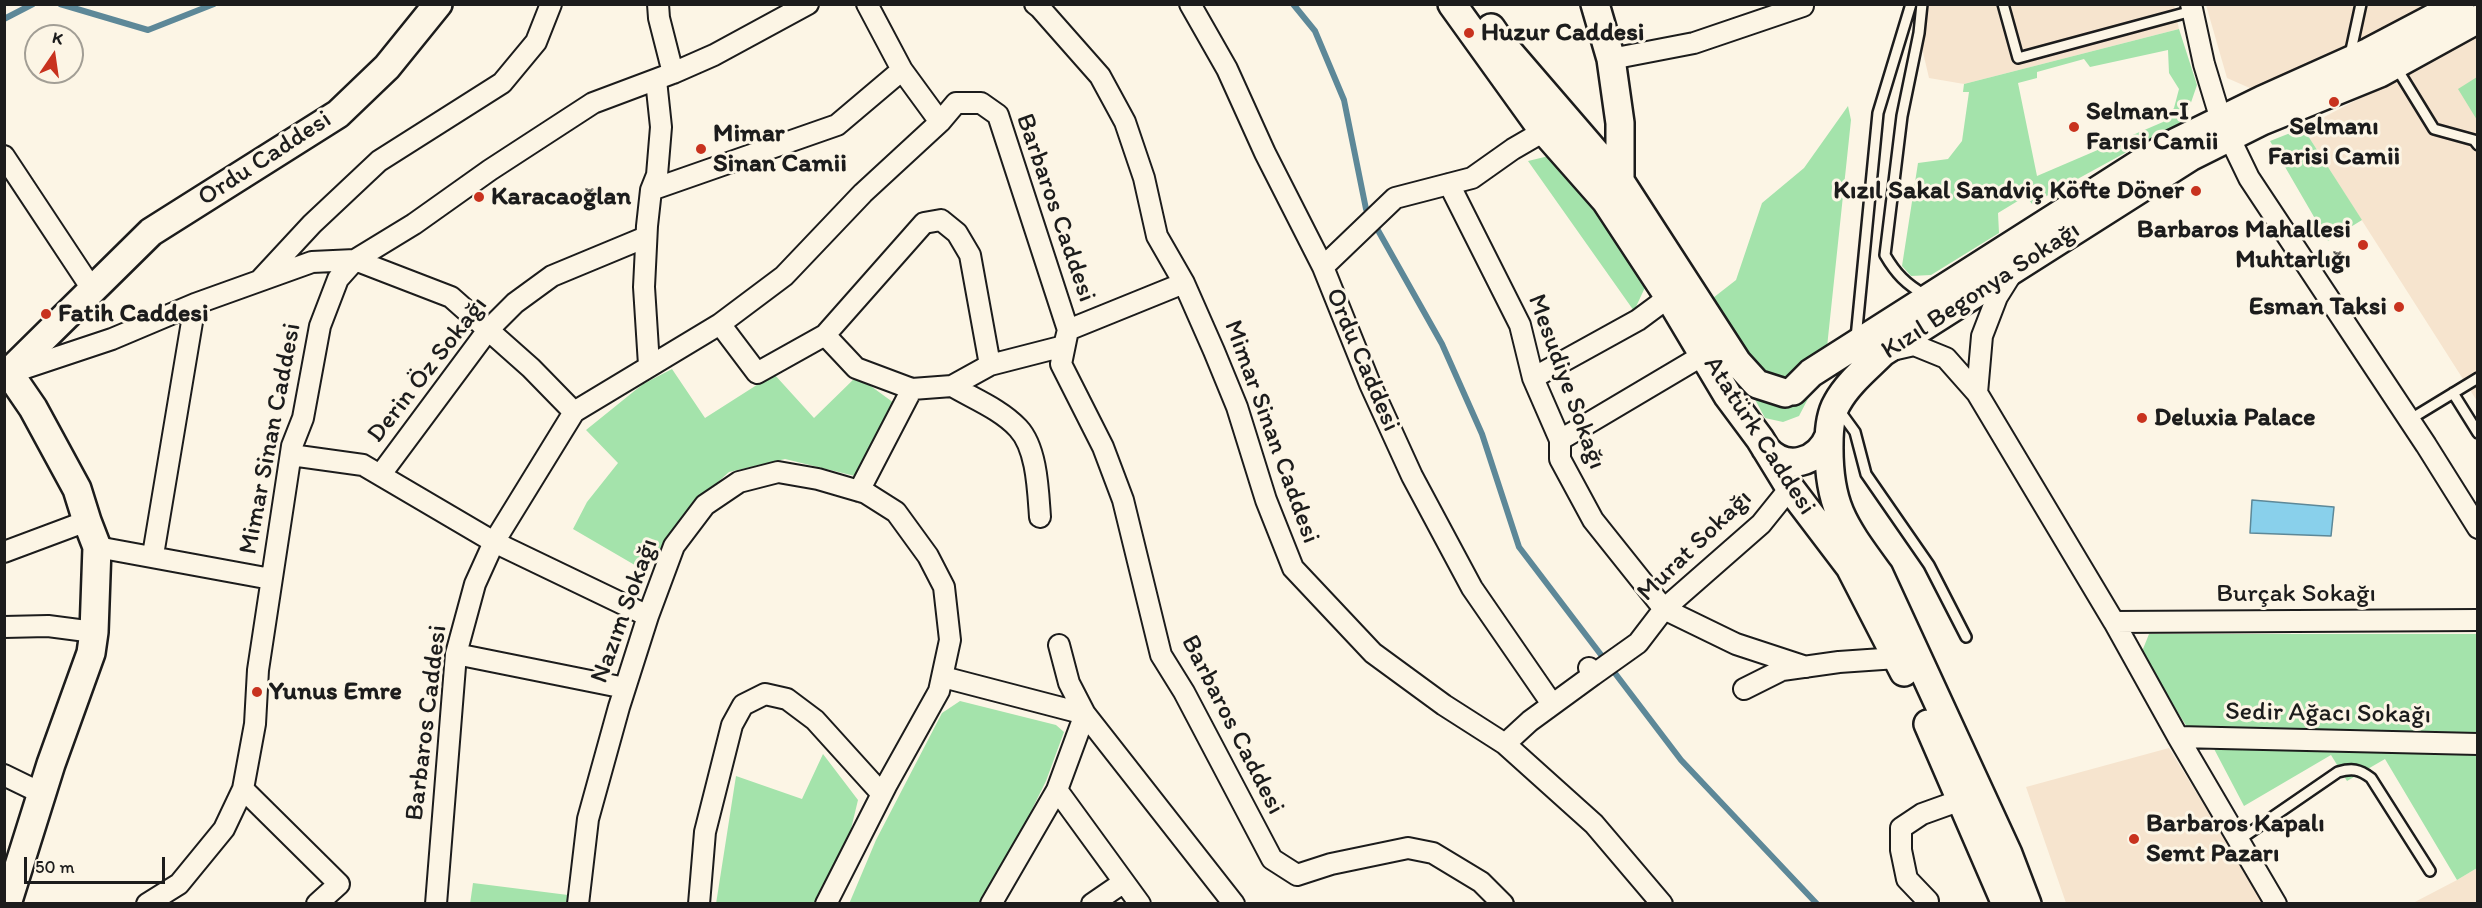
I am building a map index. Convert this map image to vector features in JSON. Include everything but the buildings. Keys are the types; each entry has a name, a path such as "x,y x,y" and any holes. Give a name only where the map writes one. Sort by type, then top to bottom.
{"main road":[{"name":"Ordu Caddesi","path":"6,372 151,232 338,114 387,67 438,4"},
{"name":"Atatürk Caddesi","path":"1452,4 1544,131 1613,191 1670,297 1728,396 1763,443 1791,488 1850,567 1897,658 2006,903"},
{"name":"Atatürk Caddesi","path":"1475,4 1502,44 1613,191 1737,362 1757,384 1789,392"},
{"path":"1595,4 1611,59 1620,123 1613,191"},
{"name":"Kızıl Begonya Sokağı","path":"1832,422 1852,382 1883,352 2190,157 2225,129 2348,60 2460,4"},
{"name":"Kızıl Begonya Sokağı","path":"1789,392 1811,373 2166,147 2225,129 2262,121 2394,65 2478,20"},
{"path":"6,372 33,408 77,489 97,547 94,632 91,653 7,903"},
{"path":"1789,392 1814,397 1827,411 1832,422 1821,452 1798,463 1777,459 1763,443 1759,422 1761,414 1773,398 1789,392"},
{"name":"Atatürk Caddesi","path":"1832,422 1829,465 1833,498 1851,535 1879,574 2008,854 2027,903"}],"street":[{"path":"259,281 312,224 379,160 502,83 536,42 551,4"},
{"path":"649,365 644,287 646,237 651,190 657,175 664,76 658,4"},
{"name":"Mimar Sinan Caddesi","path":"147,903 179,884 224,829 243,789 255,724 258,670 291,455 303,418 320,326 338,279 355,260 414,224 490,170 593,103 714,55 808,4"},
{"path":"867,4 902,70 940,122"},
{"name":"Mimar Sinan Caddesi","path":"1035,4 1100,76 1125,122 1144,178 1157,236 1184,283 1237,407 1266,500 1293,568 1373,653 1444,705 1506,744 1594,824 1662,903"},
{"name":"Ordu Caddesi","path":"1190,4 1227,69 1270,163 1323,267 1370,384 1412,476 1472,588 1552,704"},
{"path":"1611,59 1694,43 1803,6"},
{"path":"2192,8 2204,64 2225,129 2249,178 2478,528"},
{"path":"651,190 837,124 902,70"},
{"name":"Barbaros Caddesi","path":"436,903 456,654 475,584 494,543 574,412 720,324 784,276 870,187 940,122 956,103 981,103 998,115 1068,330 1061,364 1103,447 1123,500 1161,655 1184,692 1272,859 1298,875 1331,864 1408,848 1433,853 1481,882 1503,903"},
{"path":"1323,267 1395,198 1472,178 1513,149 1544,131"},
{"path":"4,156 86,295"},
{"name":"Mesudiye Sokağı","path":"1449,184 1520,325 1533,378 1560,440 1560,459 1593,520 1664,609 1736,644 1806,667"},
{"path":"720,324 757,373 825,335 924,224 941,220 957,233 970,255 990,365"},
{"name":"Derin Öz Sokağı","path":"381,474 488,330 515,303 552,276 646,237"},
{"path":"6,372 112,339 195,304 312,262 355,260 451,297 531,368 574,412"},
{"path":"1977,393 1982,336 1997,297 2016,268"},
{"path":"825,335 856,368 912,389 951,386 990,365 1064,346 1068,330 1184,283"},
{"path":"1533,378 1638,320 1670,297"},
{"path":"153,555 195,304"},
{"path":"1883,352 1914,345 1946,358 1977,393 2114,622 2178,737 2276,903"},
{"path":"1560,440 1705,354"},
{"path":"951,386 999,412 1019,429 1028,446 1036,470 1040,517"},
{"path":"859,491 912,389"},
{"path":"291,455 363,465 494,543 648,616"},
{"name":"Nazım Sokağı","path":"578,903 588,819 625,688 674,546 705,505 739,482 778,472 818,479 859,491 896,512 928,555 944,587 950,640 939,691 882,794 826,903"},
{"name":"Murat Sokağı","path":"1552,704 1591,672 1638,643 1664,609 1761,524 1791,488"},
{"path":"4,552 87,521"},
{"path":"97,547 153,555 271,579"},
{"name":"Burçak Sokağı","path":"2114,622 2478,620"},
{"path":"4,627 48,626 94,632"},
{"path":"1059,645 1070,683 1085,714 1234,903"},
{"path":"456,654 625,688"},
{"name":"Mesudiye Sokağı","path":"1744,689 1782,670 1897,658"},
{"path":"943,677 1085,714"},
{"path":"699,903 705,832 732,724 743,705 765,694 787,699 815,720 882,794"},
{"path":"1506,744 1552,704"},
{"path":"991,903 1057,790 1085,714"},
{"name":"Sedir Ağacı Sokağı","path":"2178,737 2478,744"},
{"path":"4,775 43,794"},
{"path":"243,789 339,884 317,903"},
{"path":"1057,790 1140,903"},
{"path":"1928,901 1907,879 1901,850 1901,828 1922,814 1961,800"},
{"path":"1092,903 1124,882"}],"lane":[{"path":"1855,345 1878,113 1911,4"},
{"path":"1922,4 1919,33 1902,116 1885,255 1896,274 1909,285 1930,297"},
{"path":"2003,4 2018,58 2192,8"},
{"path":"2348,60 2361,4"},
{"path":"2394,65 2434,129 2475,141 2478,145"},
{"path":"2409,420 2478,378"},
{"path":"2453,393 2478,433"},
{"path":"1832,422 1855,432 1866,474 1929,565 1966,637"},
{"path":"2239,840 2338,772 2349,769 2360,770 2371,778 2430,871"}],"shaded area":[{"path":"1912,5 2174,5 2179,29 1964,84 1929,78"},
{"path":"2206,5 2439,5 2365,45 2252,89 2227,78"},
{"path":"2477,37 2477,401 2303,128"},
{"name":"Barbaros Kapalı Semt Pazarı","path":"2169,748 2264,903 2066,903 2026,787"},
{"path":"2477,868 2477,903 2411,904 2457,880"}],"green space":[{"path":"2179,29 2197,85 2185,120 2032,204 2026,196 1998,213 1999,233 1931,275 1911,276 1902,266 1918,163 1948,159 1962,141 1969,92 1963,92 1964,84","holes":["2168,50 2169,73 2179,89 2174,108 2163,122 2037,176 2018,83 2037,78 2037,72 2084,59 2090,67"]},
{"path":"2477,77 2477,120 2458,89"},
{"path":"1848,106 1851,120 1825,366 1799,416 1783,422 1765,418 1704,305 1736,280 1762,203 1804,168"},
{"path":"2303,128 2362,220 2328,241 2270,141"},
{"path":"1557,154 1648,281 1634,311 1528,161"},
{"path":"672,369 705,418 774,374 814,418 857,376 894,403 855,476 785,459 729,472 686,511 645,571 573,529 587,502 618,463 586,430 643,384"},
{"path":"2149,634 2477,634 2477,733 2187,727 2141,654"},
{"path":"960,701 1056,725 1064,732 1046,781 992,890 983,903 849,904 876,840 942,713"},
{"path":"2212,745 2477,752 2477,868 2457,880 2385,759 2347,781 2331,755 2244,806"},
{"path":"823,754 858,800 851,829 819,903 716,904 736,776 802,799"},
{"path":"473,883 568,895 569,903 470,904"}],"water":[{"path":"2252,500 2334,507 2331,536 2250,533"}],"waterway":[{"path":"4,19 33,4"},
{"path":"60,4 148,30 214,4"},
{"path":"1293,4 1315,31 1344,100 1366,209 1442,344 1482,434 1519,547 1681,760 1817,904"}],"place":[{"name":"Huzur Caddesi","path":"1469,33"},
{"name":"Selmanı Farisi Camii","path":"2334,102"},
{"name":"Selman-I Farısi Camii","path":"2074,127"},
{"name":"Mimar Sinan Camii","path":"701,149"},
{"name":"Kızıl Sakal Sandviç Köfte Döner","path":"2196,191"},
{"name":"Karacaoğlan","path":"479,197"},
{"name":"Barbaros Mahallesi Muhtarlığı","path":"2363,245"},
{"name":"Esman Taksi","path":"2399,307"},
{"name":"Fatih Caddesi","path":"46,314"},
{"name":"Deluxia Palace","path":"2142,418"},
{"name":"Yunus Emre","path":"257,692"},
{"name":"Barbaros Kapalı Semt Pazarı","path":"2134,839"}]}
